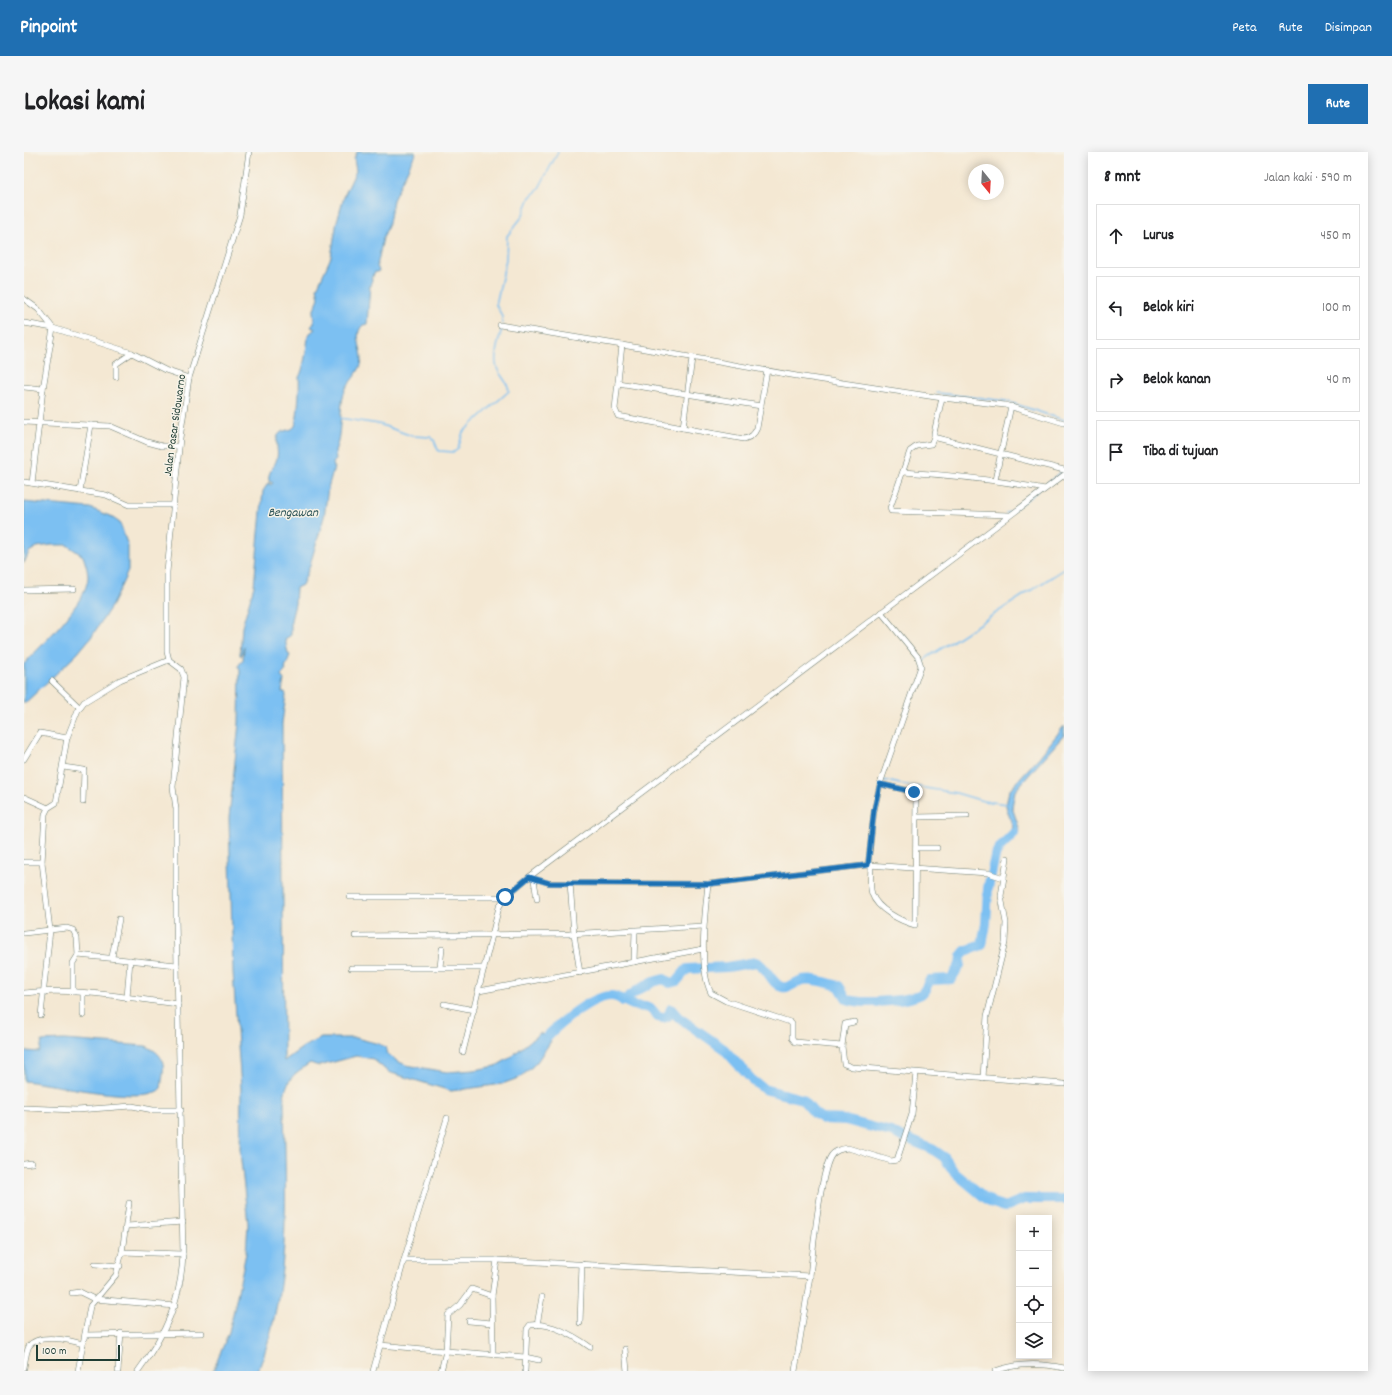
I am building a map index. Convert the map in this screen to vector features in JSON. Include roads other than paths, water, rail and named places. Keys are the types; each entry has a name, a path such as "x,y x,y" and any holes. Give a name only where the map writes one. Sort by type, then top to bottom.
{"street":[{"name":"Jalan Pasar Sidowarno","path":"169,660 167,652 167,572 179,446 189,378 240,215 249,152"},
{"path":"24,299 38,309 53,328 38,423 32,483"},
{"path":"24,323 53,328 132,353 165,370 189,378"},
{"path":"500,325 692,358 942,398 1011,406 1064,423"},
{"path":"622,345 615,409 618,416 744,439 749,438 754,434 757,428 767,370"},
{"path":"116,377 116,364 132,353"},
{"path":"683,428 692,358"},
{"path":"618,383 761,406"},
{"path":"24,387 43,389"},
{"path":"942,398 934,437 931,444 928,446 914,447 910,451 904,472 890,508 892,512 1009,515"},
{"path":"995,480 1011,406"},
{"path":"24,422 110,426 147,442 162,446 179,446"},
{"path":"80,491 91,425"},
{"path":"934,437 1064,470"},
{"path":"904,472 952,475 995,480 1045,489"},
{"path":"463,1052 499,907 505,897 531,879 881,612 1064,475"},
{"path":"24,482 106,495 129,505 173,505"},
{"path":"24,590 74,589"},
{"path":"881,612 918,657 921,666 882,785 874,810 870,865 871,890 874,899 889,913 915,925 916,794 910,790 882,785"},
{"path":"41,1016 50,930 42,862 45,814 48,808 56,803 58,799 67,738 84,702 110,686 169,660 181,669 184,677 173,787 176,809 177,966 183,1254 181,1280 175,1306 163,1334 138,1371"},
{"path":"52,681 80,708"},
{"path":"24,759 40,733 67,738"},
{"path":"63,767 84,770 83,802"},
{"path":"24,797 48,808"},
{"path":"917,817 966,816"},
{"path":"916,848 937,848"},
{"path":"983,1078 988,1016 1005,943 1006,923 1001,896 1001,878 1007,858"},
{"path":"24,862 42,862"},
{"path":"531,879 549,883 708,884 870,865 988,873 1001,878"},
{"path":"531,879 538,899"},
{"path":"570,883 574,934 580,972"},
{"path":"708,884 703,926 704,949 708,987 713,995 790,1022 793,1026 792,1038 795,1042 842,1046"},
{"path":"349,897 505,897"},
{"path":"112,958 119,919"},
{"path":"355,936 438,934 574,934 703,926"},
{"path":"24,933 67,928 72,930 77,938 78,955 73,963 73,992"},
{"path":"634,962 635,931"},
{"path":"440,967 442,949"},
{"path":"479,991 704,949"},
{"path":"78,955 177,966"},
{"path":"127,998 130,960"},
{"path":"351,968 484,968"},
{"path":"24,993 44,991 73,992 178,1004"},
{"path":"84,993 84,1015"},
{"path":"444,1004 474,1010"},
{"path":"854,1022 845,1024 842,1046 844,1064 848,1066 1064,1084"},
{"path":"795,1371 827,1164 832,1155 841,1149 848,1148 895,1161 899,1158 912,1114 916,1072"},
{"path":"24,1108 77,1110 132,1106 153,1110 181,1110"},
{"path":"373,1371 404,1260 447,1118"},
{"path":"24,1164 32,1163"},
{"path":"78,1371 90,1306 94,1299 109,1285 120,1266 127,1226 129,1202"},
{"path":"127,1226 160,1225 183,1222"},
{"path":"122,1252 183,1254"},
{"path":"404,1260 497,1260 810,1276"},
{"path":"493,1354 492,1296 497,1260"},
{"path":"95,1264 120,1266"},
{"path":"580,1323 582,1264"},
{"path":"441,1371 446,1351 448,1315 460,1305 472,1289 492,1296"},
{"path":"72,1293 80,1292 94,1299 175,1306"},
{"path":"537,1325 542,1297"},
{"path":"469,1321 492,1323"},
{"path":"525,1371 528,1326 537,1325 571,1334 590,1347"},
{"path":"85,1335 121,1333 202,1333"},
{"path":"118,1371 121,1333"},
{"path":"24,1368 28,1348 36,1340 49,1338 82,1344"},
{"path":"380,1345 525,1357 539,1360"},
{"path":"625,1349 627,1371"},
{"path":"1043,1364 1043,1371"},
{"path":"995,1371 1009,1367 1043,1364 1064,1368"}],"water":[{"name":"Bengawan","path":"357,152 416,152 393,200 389,223 383,238 377,266 379,271 374,273 370,286 367,324 363,325 360,329 358,337 362,355 360,368 348,385 342,400 339,437 335,451 336,460 333,463 334,467 328,488 324,517 309,568 302,585 296,588 295,604 291,620 291,635 285,639 288,654 290,655 285,668 286,670 281,676 284,680 282,692 285,692 286,695 282,723 284,1061 303,1047 321,1038 356,1038 385,1047 388,1054 397,1061 406,1065 447,1072 474,1070 496,1066 508,1059 540,1033 551,1041 537,1062 521,1077 502,1084 451,1091 388,1072 373,1059 356,1056 319,1066 310,1063 296,1073 290,1080 284,1097 285,1201 282,1270 277,1304 269,1338 258,1371 213,1371 229,1332 246,1253 248,1224 240,1151 241,1089 233,972 229,818 239,723 240,670 238,666 243,660 244,647 241,656 240,655 242,627 254,586 263,491 269,482 270,485 273,483 269,481 269,478 270,472 277,458 278,436 281,432 295,426 299,377 304,364 308,335 310,335 309,334 315,329 311,327 314,323 313,312 319,298 317,288 331,257 337,221 345,194 356,171 354,159"},
{"path":"24,502 90,508 110,516 120,523 128,546 128,571 112,605 92,636 77,654 24,704 24,664 72,611 86,587 88,577 83,556 67,545 37,547 29,552 24,563"},
{"path":"1064,726 1064,735 1015,791 1012,807 1020,831 1007,845 1003,840 1013,828 1006,806 1009,790 1040,756"},
{"path":"64,1040 146,1046 158,1054 163,1063 161,1088 152,1093 137,1095 96,1092 24,1081 24,1051 40,1052 42,1041"}],"waterway":[{"path":"502,324 502,316 496,305 506,259 507,236 522,217 530,197 538,190 558,152"},
{"path":"339,418 379,424 412,436 431,437 434,440 438,450 454,452 458,449 463,432 509,391 508,385 498,371 496,363 497,348 502,328"},
{"path":"937,393 1006,401 1064,420"},
{"path":"1042,487 1063,471"},
{"path":"1006,513 1010,512 1039,490"},
{"path":"923,666 925,659 1064,569"},
{"path":"883,780 956,793 983,801 1008,804"},
{"path":"623,1001 638,990 653,982 664,979 670,983 677,981 687,969 727,967 756,962 764,968 775,983 782,987 790,986 802,980 820,981 839,986 847,999 862,1002 904,999 919,995 924,991 930,980 951,979 960,965 961,956 965,951 982,945 986,924 988,888 995,856 999,848 1014,833"},
{"path":"537,1048 560,1024 581,1008 602,998 614,996 633,1005 650,1008 658,1017 663,1018 668,1016 671,1009 678,1017 724,1049 752,1080 764,1089 802,1099 815,1114 823,1119 845,1120 891,1132 932,1149 944,1157 954,1172 993,1203 1005,1207 1024,1199 1064,1199"}]}
